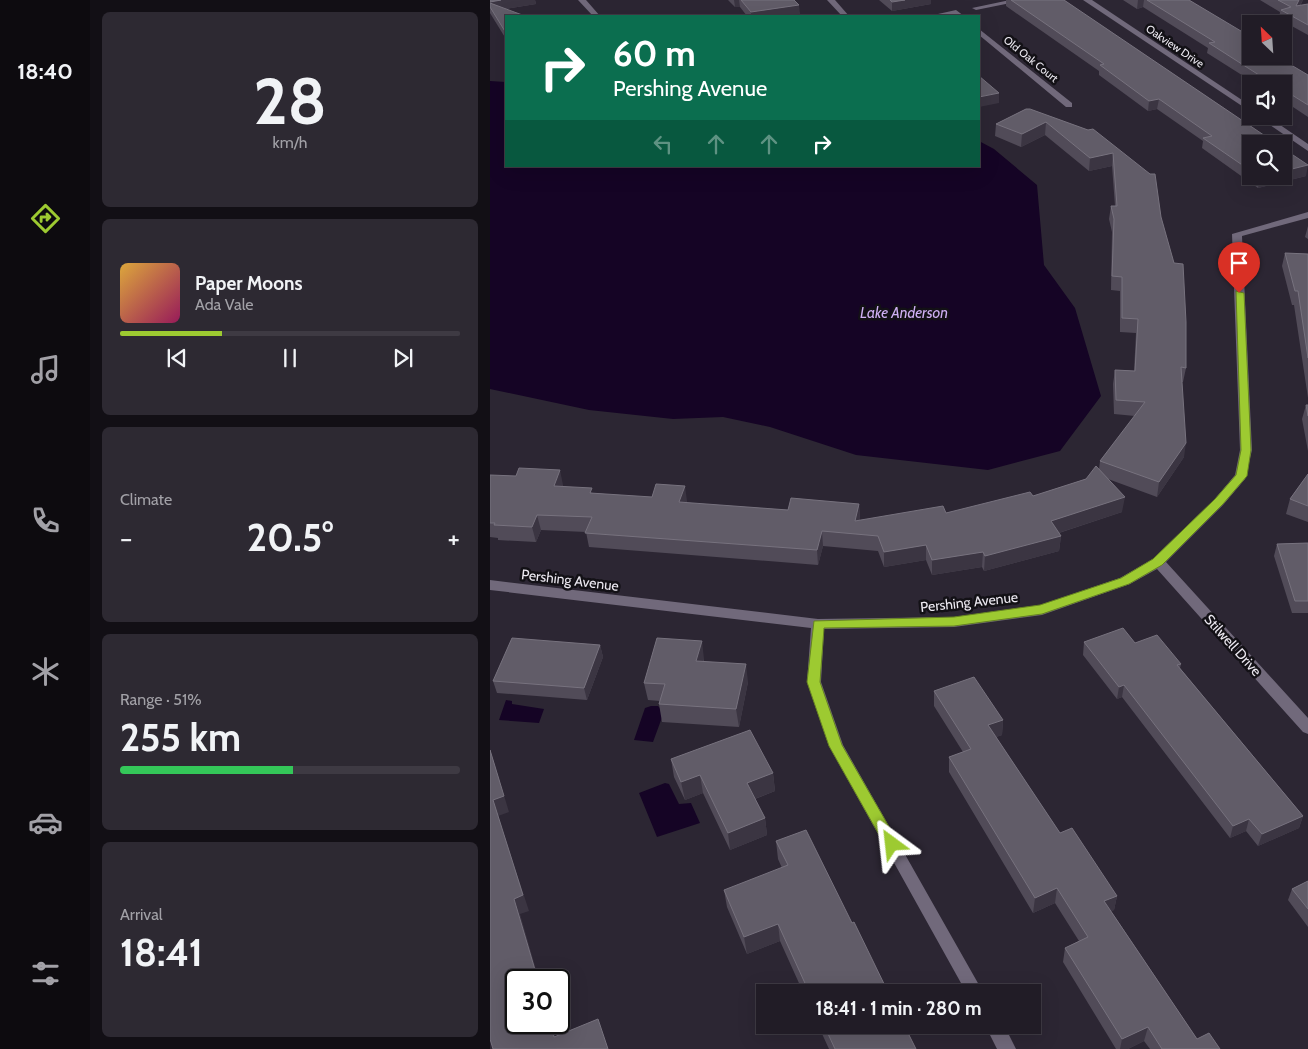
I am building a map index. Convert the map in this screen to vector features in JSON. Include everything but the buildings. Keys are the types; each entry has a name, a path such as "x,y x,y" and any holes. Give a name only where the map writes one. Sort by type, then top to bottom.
{"street":[{"path":"582,0 596,15"},
{"path":"831,0 845,15"},
{"path":"976,8 1022,0"},
{"name":"Oakview Drive","path":"1087,0 1242,104"},
{"path":"946,15 958,14"},
{"name":"Old Oak Court","path":"980,32 1070,105"},
{"path":"1274,125 1308,148"},
{"name":"Pershing Avenue","path":"490,586 818,624 954,622 1042,610 1125,581 1158,562 1219,502 1241,476 1246,450 1237,234 1308,215"},
{"name":"Stilwell Drive","path":"1158,562 1308,728"},
{"path":"818,624 814,682 836,746 970,984"},
{"path":"999,1034 1007,1049"}],"water":[{"name":"Lake Anderson","path":"490,81 505,82 505,167 980,167 980,142 994,149 1037,185 1044,265 1075,308 1101,396 1060,451 988,470 856,455 770,427 723,417 673,419 589,410 490,389"},
{"path":"506,700 512,701 512,704 544,709 539,723 499,720"},
{"path":"658,706 664,712 653,742 634,740 645,708"},
{"path":"665,783 669,784 679,804 691,803 700,823 657,837 639,793"}],"route":[{"path":"892,844 836,746 814,682 818,624 954,622 1042,610 1125,581 1158,562 1219,502 1241,476 1246,450 1239,293"}]}
